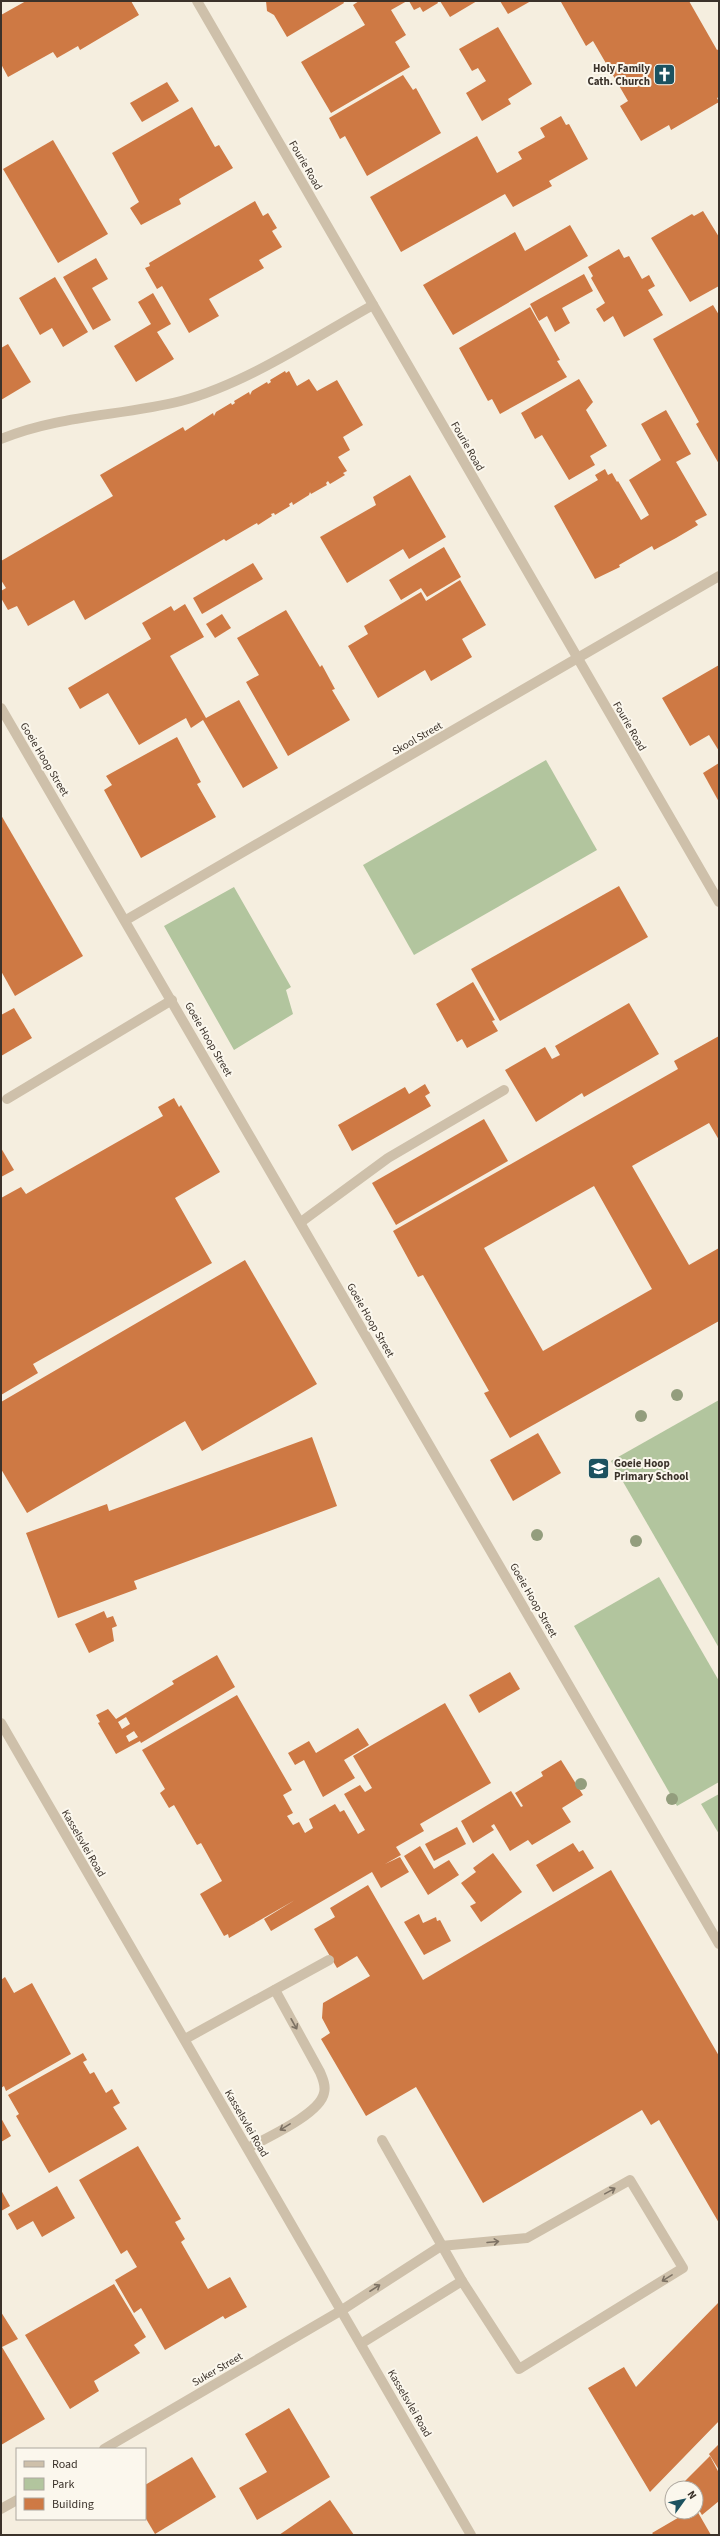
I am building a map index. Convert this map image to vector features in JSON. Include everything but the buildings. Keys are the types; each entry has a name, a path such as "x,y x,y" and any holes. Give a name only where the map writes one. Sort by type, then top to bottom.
{"street":[{"name":"Fourie Road","path":"197,1 719,902"},
{"path":"1,439 27,428 79,417 181,401 210,391 272,362 373,305"},
{"name":"Skool Street","path":"126,920 719,576"},
{"name":"Goeie Hoop Street","path":"1,708 126,920 719,1944"},
{"path":"7,1099 172,1000"},
{"path":"301,1222 388,1158 504,1090"},
{"name":"Kasselsvlei Road","path":"1,1723 362,2343 471,2535"},
{"path":"185,2039 329,1960"},
{"path":"248,2148 313,2110 324,2093 324,2083 320,2072 275,1990"},
{"path":"382,2140 441,2246 519,2369 683,2268 630,2180 527,2238 441,2246"},
{"name":"Suker Street","path":"106,2448 342,2310 441,2246"},
{"path":"362,2343 462,2280"},
{"path":"1,2509 16,2501"}],"green space":[{"path":"546,760 597,850 414,955 363,865"},
{"path":"234,887 291,987 286,990 293,1014 234,1050 164,926"},
{"path":"719,1400 719,1648 611,1461"},
{"path":"659,1577 719,1681 719,1782 677,1806 574,1626"},
{"path":"719,1794 719,1834 701,1804"}],"place":[{"name":"Holy Family Cath. Church","path":"665,74"},
{"name":"Goeie Hoop Primary School","path":"598,1469"}]}
